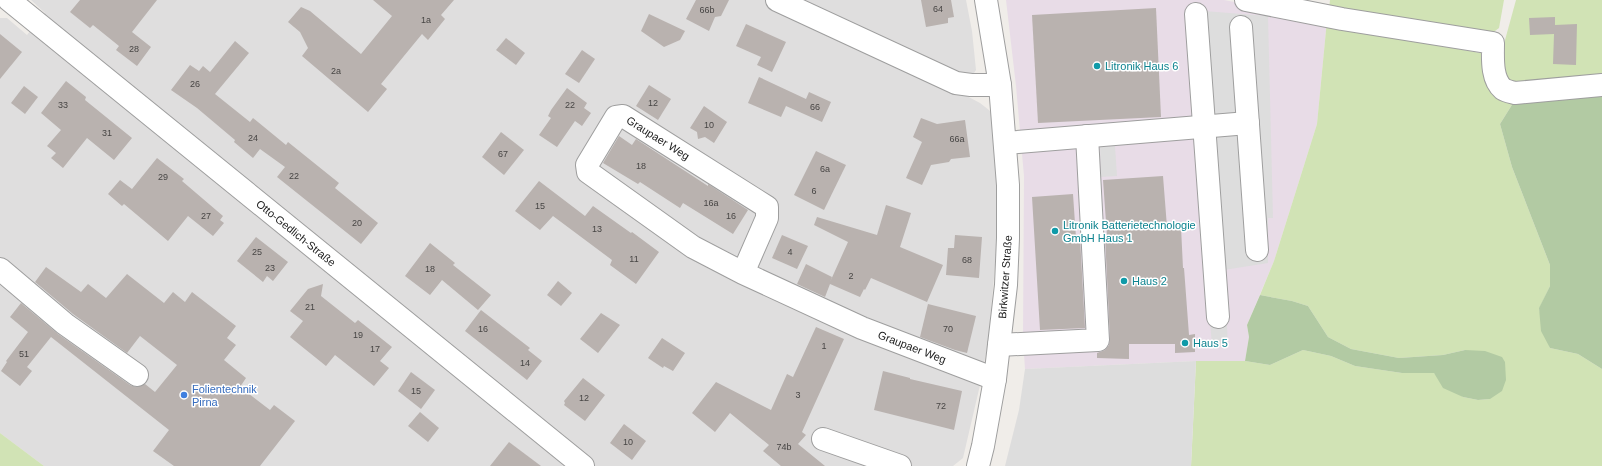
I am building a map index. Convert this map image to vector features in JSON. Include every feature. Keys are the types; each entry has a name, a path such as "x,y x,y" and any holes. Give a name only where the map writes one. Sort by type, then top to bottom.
{"street":[{"name":"Otto-Gedlich-Straße","path":"9,0 583,466"},
{"path":"777,0 956,82 970,85 1000,85"},
{"name":"Birkwitzer Straße","path":"978,466 995,379 1006,285 1007,254 1008,185 1005,143 1000,85 986,0"},
{"path":"1246,0 1342,19 1493,43 1493,62 1498,81 1503,89 1515,93 1602,84"},
{"path":"1196,14 1218,317"},
{"path":"1241,27 1257,250"},
{"name":"Graupaer Weg","path":"743,273 767,218 767,207 623,116 616,117 587,165 588,172 693,246 743,273 862,328 995,379"},
{"path":"1005,143 1248,123"},
{"path":"999,345 1098,340 1094,163 1087,136"},
{"path":"0,269 65,324 137,375"},
{"path":"823,439 900,466"}],"shaded area":[{"path":"31,0 966,0 972,31 976,70 974,73 968,74 963,94 980,103 994,114 1000,187 998,233 988,343 963,458 953,466 44,466 0,433 0,18 7,18 27,35 45,13"},
{"path":"1006,0 1224,0 1327,20 1317,124 1274,261 1247,325 1249,337 1245,361 1196,361 1025,369 1023,339 1024,176"},
{"path":"1191,10 1268,16 1273,218 1268,218 1268,263 1224,270 1228,346 1212,347 1196,127"},
{"path":"1115,146 1117,176 1101,177 1100,147"},
{"path":"1196,361 1191,466 1005,466 1019,410 1025,369"}],"green space":[{"path":"1330,0 1504,0 1499,28 1491,34 1329,9"},
{"path":"1516,0 1602,0 1602,80 1513,84 1505,78 1502,51"},
{"path":"1327,20 1384,36 1486,54 1515,100 1500,124 1512,167 1550,265 1550,286 1539,309 1550,348 1578,354 1602,369 1602,466 1191,466 1196,361 1245,361 1270,365 1303,350 1331,356 1355,366 1402,373 1434,373 1463,397 1478,400 1490,399 1465,350 1443,355 1399,358 1351,349 1328,337 1308,306 1292,301 1260,295 1274,261 1317,124"},
{"path":"1602,90 1602,369 1578,354 1550,348 1541,331 1539,308 1550,286 1550,265 1512,167 1500,124 1515,100"},
{"path":"1260,295 1292,301 1308,306 1328,337 1351,349 1399,358 1443,355 1465,350 1485,351 1502,357 1505,362 1506,380 1502,391 1490,399 1478,400 1463,397 1443,388 1434,373 1402,373 1355,366 1331,356 1303,350 1270,365 1245,361 1249,337 1247,325"},
{"path":"0,433 44,466 0,466"}],"building":[{"path":"80,0 157,0 132,32 151,47 137,66 116,50 119,46 93,25 90,28 70,12"},
{"path":"373,0 454,0 441,15 445,19 428,40 422,34 381,84 387,89 368,112 302,56 308,48 300,32 288,22 301,7 310,11 361,54 392,16"},
{"path":"696,0 729,0 721,16 715,17 709,31 686,19"},
{"path":"921,0 951,0 954,17 948,18 948,23 926,27"},
{"name":"Litronik Haus 6","path":"1156,8 1161,117 1038,123 1032,15"},
{"path":"649,14 685,31 680,40 664,47 641,31"},
{"path":"1555,17 1555,25 1577,24 1576,65 1553,64 1554,34 1530,35 1529,18"},
{"path":"746,24 786,42 772,72 757,65 761,57 736,46"},
{"path":"0,34 22,52 0,79"},
{"path":"506,38 525,53 516,65 496,50"},
{"path":"235,41 249,53 215,94 250,122 253,118 286,145 288,142 339,183 335,188 378,223 361,244 277,177 285,167 260,149 253,158 234,142 235,140 197,108 171,90 190,65 199,71 203,66 210,72"},
{"path":"582,50 595,59 579,83 565,74"},
{"path":"759,77 806,99 809,92 831,102 822,122 786,106 781,117 748,103"},
{"path":"66,81 86,97 85,100 132,138 114,160 87,138 63,168 51,158 56,153 47,146 61,130 41,113"},
{"path":"649,85 671,99 658,120 636,106"},
{"path":"24,86 38,97 25,114 11,103"},
{"path":"567,88 587,103 584,108 591,113 582,126 575,121 557,147 539,135 551,118 548,116 551,110"},
{"path":"704,106 727,122 714,143 705,137 698,139 697,132 690,128"},
{"path":"921,118 937,124 965,120 970,157 951,159 949,162 931,165 922,185 906,178 922,142 913,137"},
{"path":"501,132 524,150 504,175 482,157"},
{"path":"619,136 632,145 636,139 748,210 733,234 683,203 680,208 640,182 638,184 603,163"},
{"path":"816,151 846,165 824,210 794,195"},
{"path":"157,158 184,179 182,181 223,216 220,220 224,223 213,236 188,216 168,241 124,204 122,206 108,194 120,180 132,189"},
{"path":"1163,176 1167,227 1181,227 1189,335 1195,334 1195,352 1175,353 1175,344 1129,344 1129,359 1097,358 1097,353 1105,350 1109,345 1110,339 1105,236 1107,236 1103,180"},
{"path":"539,181 585,216 593,206 659,252 636,284 610,265 612,260 553,216 540,230 515,211"},
{"name":"Litronik Batterietechnologie GmbH Haus 1","path":"1073,194 1076,238 1080,238 1085,328 1040,330 1032,197"},
{"path":"886,205 911,213 900,247 943,265 927,302 871,278 860,297 830,284 825,297 797,284 806,264 832,277 830,282 848,242 814,225 817,217 877,235"},
{"path":"782,235 808,246 797,269 772,258"},
{"path":"955,235 982,237 979,278 946,275 948,248 954,248"},
{"path":"256,237 288,262 273,281 267,276 263,282 237,261"},
{"path":"430,243 455,263 453,265 491,295 478,310 442,280 430,295 405,276"},
{"path":"46,267 81,292 88,284 106,298 127,274 164,303 173,292 185,302 192,292 236,326 227,338 236,345 224,360 246,378 240,387 270,410 274,405 295,421 260,466 174,466 153,451 169,430 51,337 27,367 32,371 20,386 1,371 7,362 6,361 28,332 10,317 21,303 58,334 130,385 136,387 145,384 155,392 177,365 140,336 127,353 73,314 35,282"},
{"path":"558,281 572,293 561,306 547,295"},
{"path":"323,284 321,296 355,323 358,320 392,347 380,361 389,368 374,386 335,355 326,366 290,337 303,321 290,311 308,289"},
{"path":"928,304 976,316 967,353 920,337"},
{"path":"481,310 530,348 528,350 542,361 527,380 465,331"},
{"path":"601,313 620,325 598,353 580,339"},
{"path":"816,327 844,339 802,432 806,435 798,444 825,466 781,466 763,451 769,445 730,413 715,432 692,413 716,382 771,410 787,374 793,377"},
{"path":"662,338 685,353 673,371 664,366 663,368 648,358"},
{"path":"883,371 962,391 954,430 874,410"},
{"path":"411,372 435,390 421,409 398,391"},
{"path":"583,378 605,395 585,421 564,405 564,401"},
{"path":"420,412 439,428 428,442 408,426"},
{"path":"624,424 646,441 632,460 610,443"},
{"path":"509,442 541,466 490,466"}],"place":[{"name":"Litronik Haus 6","path":"1097,66"},
{"name":"Litronik Batterietechnologie GmbH Haus 1","path":"1055,231"},
{"name":"Haus 2","path":"1124,281"},
{"name":"Haus 5","path":"1185,343"},
{"name":"Folientechnik Pirna","path":"184,395"}]}
